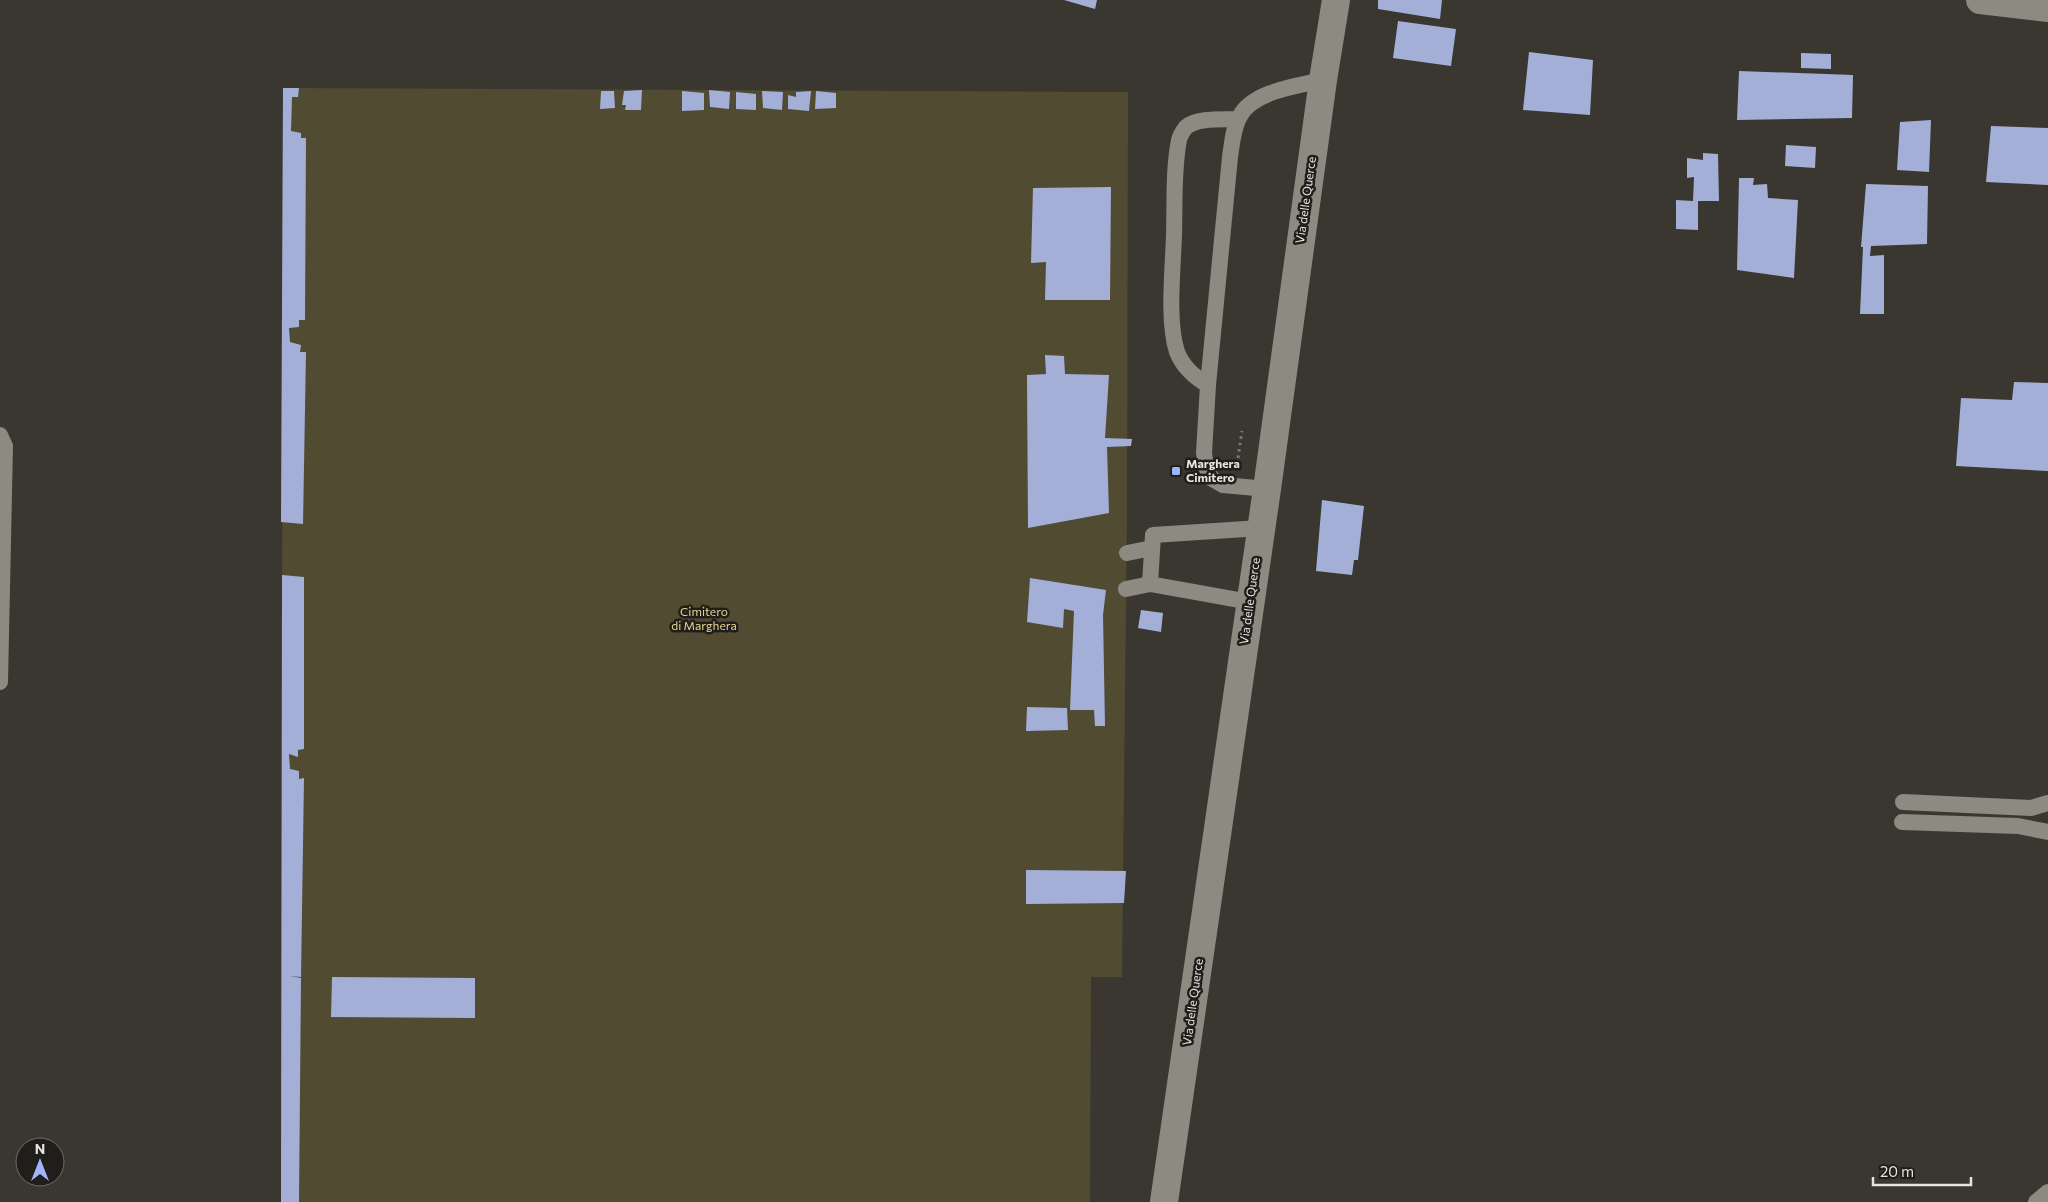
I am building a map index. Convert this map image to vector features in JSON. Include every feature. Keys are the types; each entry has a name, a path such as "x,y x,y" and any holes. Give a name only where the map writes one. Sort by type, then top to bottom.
{"street":[{"name":"Via delle Querce","path":"1164,1202 1267,489 1323,80 1336,0"},
{"path":"1980,0 2048,8"}],"lane":[{"path":"1267,489 1223,485 1211,478 1206,467 1204,453 1208,385 1230,157 1238,119 1243,111 1269,94 1323,80"},
{"path":"1208,385 1188,370 1178,353 1174,339 1172,306 1176,164 1181,134 1186,128 1202,121 1238,119"},
{"path":"0,435 5,446 0,682"},
{"path":"1150,584 1153,535 1261,528"},
{"path":"1127,553 1152,548"},
{"path":"1126,588 1150,584 1250,602"},
{"path":"1903,802 2031,808 2048,804"},
{"path":"1902,822 2018,826 2048,832"},
{"path":"2036,1202 2048,1192"}],"green space":[{"name":"Cimitero di Marghera","path":"283,88 1128,92 1127,512 1122,977 1091,977 1090,1202 281,1202"}],"building":[{"path":"1064,0 1097,0 1095,9"},
{"path":"1378,0 1442,0 1440,19 1378,9"},
{"path":"1398,21 1456,29 1451,66 1393,58"},
{"path":"1529,52 1593,60 1590,115 1523,110"},
{"path":"1801,53 1831,54 1831,69 1801,68"},
{"path":"1739,71 1853,75 1852,118 1737,120"},
{"path":"283,88 299,88 298,97 292,97 291,131 301,133 301,138 306,138 305,320 299,320 299,327 289,328 290,342 301,345 300,352 306,352 303,524 281,522"},
{"path":"642,90 641,110 625,110 626,105 622,105 624,91"},
{"path":"709,90 730,92 729,109 710,107"},
{"path":"601,91 614,91 615,108 600,109"},
{"path":"682,91 704,93 704,110 682,111"},
{"path":"762,91 783,92 782,110 763,108"},
{"path":"811,91 809,111 788,109 788,95 796,97 796,92"},
{"path":"816,91 836,93 836,108 815,109"},
{"path":"736,92 756,94 756,110 736,109"},
{"path":"1931,120 1929,172 1897,170 1900,122"},
{"path":"1991,126 2048,128 2048,185 1986,182"},
{"path":"1786,145 1816,147 1815,168 1785,166"},
{"path":"1703,153 1718,154 1719,201 1698,201 1698,230 1676,229 1676,200 1693,201 1694,177 1687,178 1687,158 1703,160"},
{"path":"1739,178 1754,178 1753,185 1767,184 1768,198 1798,200 1794,278 1737,270"},
{"path":"1866,184 1928,186 1927,244 1871,246 1870,256 1884,255 1884,314 1860,314 1863,247 1861,247"},
{"path":"1111,187 1110,300 1045,300 1046,262 1031,263 1033,188"},
{"path":"1045,355 1064,356 1065,374 1109,375 1105,438 1132,439 1131,446 1107,447 1109,513 1028,528 1027,375 1046,374"},
{"path":"2014,382 2048,383 2048,471 1956,466 1961,398 2012,400"},
{"path":"1322,500 1364,506 1358,560 1354,560 1352,575 1316,571"},
{"path":"282,575 304,577 304,749 298,750 298,757 289,754 290,769 299,771 299,779 304,778 301,977 290,976 301,978 299,1202 281,1202"},
{"path":"1030,578 1106,590 1103,615 1105,726 1095,726 1094,710 1070,710 1074,611 1064,609 1063,628 1027,622"},
{"path":"1141,610 1163,613 1161,632 1138,628"},
{"path":"1027,707 1067,708 1068,730 1026,731"},
{"path":"1026,870 1126,871 1124,903 1026,904"},
{"path":"332,977 475,978 475,1018 331,1017"}],"place":[{"name":"Marghera Cimitero","path":"1176,471"}]}
